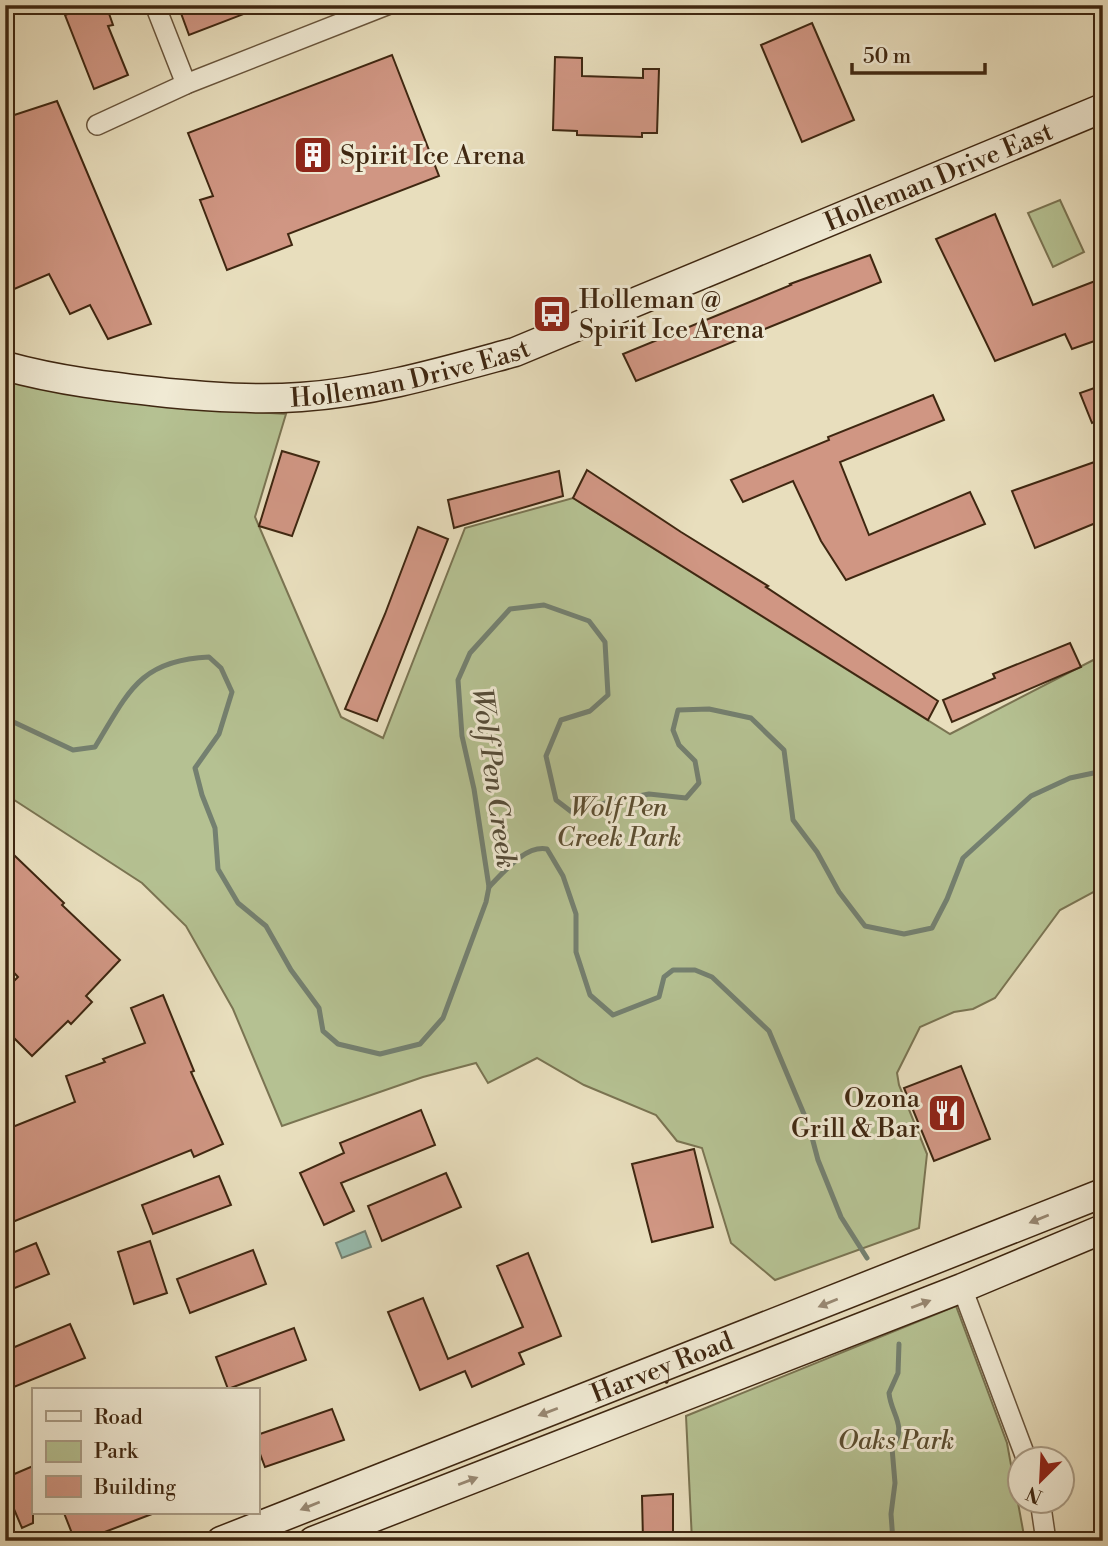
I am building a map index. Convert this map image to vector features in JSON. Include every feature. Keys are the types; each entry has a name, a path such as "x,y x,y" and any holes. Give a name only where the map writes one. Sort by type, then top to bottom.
{"main road":[{"name":"Holleman Drive East","path":"5,366 101,386 224,399 303,397 378,386 431,374 515,352 1103,108"},
{"name":"Harvey Road","path":"221,1541 1103,1194"},
{"name":"Harvey Road","path":"324,1536 962,1288 1103,1230"},
{"path":"651,1408 674,1382 744,1352 743,1337"},
{"path":"324,1536 334,1524 338,1512 420,1480 431,1458"}],"street":[{"path":"155,5 186,84"},
{"path":"97,125 186,84 387,5"},
{"path":"962,1288 1021,1444"},
{"path":"1042,1514 1046,1541"}],"green space":[{"path":"1060,200 1084,252 1053,267 1028,213"},
{"name":"Wolf Pen Creek Park","path":"5,375 188,408 286,414 255,517 341,717 383,738 465,528 573,498 950,734 1103,655 1103,887 1060,910 995,998 973,1009 954,1012 920,1027 897,1073 899,1085 927,1154 919,1228 775,1280 731,1243 702,1148 677,1141 656,1115 584,1085 537,1058 488,1083 476,1063 423,1077 282,1126 233,1009 186,926 142,883 5,794"},
{"name":"Oaks Park","path":"956,1306 1007,1443 1006,1514 1020,1514 1025,1541 692,1541 686,1416"}],"water":[{"path":"365,1231 371,1247 342,1258 336,1243"}],"building":[{"path":"91,5 106,5 113,25 108,26 128,75 94,89 65,15"},
{"path":"178,5 261,5 262,7 189,35"},
{"path":"812,23 854,120 802,142 761,45"},
{"name":"Spirit Ice Arena","path":"392,55 439,176 288,234 292,245 227,270 200,200 213,196 188,133"},
{"path":"555,57 582,58 582,76 643,78 643,69 659,69 657,133 642,133 642,137 577,135 577,131 553,130"},
{"path":"57,101 151,324 108,339 90,305 70,314 49,274 5,293 5,118"},
{"path":"995,214 1033,305 1103,278 1103,338 1072,349 1065,334 995,361 936,239"},
{"path":"870,255 881,282 636,381 623,354 790,284"},
{"path":"1103,385 1103,418 1092,423 1080,393"},
{"path":"933,395 944,420 840,462 869,535 970,492 985,524 846,580 821,541 793,481 743,502 731,480 829,440 828,437"},
{"path":"282,451 319,462 292,536 259,526"},
{"path":"1103,459 1103,520 1035,548 1012,491"},
{"path":"587,470 768,586 766,587 938,701 928,720 573,498"},
{"path":"559,471 563,496 454,528 448,500"},
{"path":"418,527 448,539 377,721 345,709"},
{"path":"1070,643 1081,667 952,722 943,700 995,678 993,674"},
{"path":"15,856 120,960 86,996 92,1002 71,1024 68,1021 32,1056 5,1029 5,990 18,977 5,963 5,867"},
{"path":"163,995 194,1071 191,1072 223,1144 194,1157 191,1150 5,1225 5,1130 75,1102 66,1076 105,1062 103,1059 145,1043 131,1008"},
{"name":"Ozona Grill & Bar","path":"961,1066 990,1139 934,1161 904,1088"},
{"path":"421,1110 435,1145 341,1183 354,1211 324,1225 300,1173 344,1153 340,1143"},
{"path":"694,1149 713,1227 652,1242 632,1164"},
{"path":"446,1173 461,1207 382,1241 368,1206"},
{"path":"219,1176 231,1205 153,1234 142,1205"},
{"path":"150,1241 167,1293 134,1304 118,1252"},
{"path":"36,1243 49,1274 5,1292 5,1256"},
{"path":"253,1250 266,1284 190,1313 177,1279"},
{"path":"528,1253 561,1336 519,1353 524,1364 472,1387 465,1371 420,1390 388,1312 423,1298 448,1359 523,1327 497,1266"},
{"path":"70,1324 85,1358 9,1389 5,1380 5,1351"},
{"path":"294,1328 306,1360 228,1388 216,1357"},
{"path":"332,1409 344,1440 265,1467 259,1451 259,1434"},
{"path":"32,1466 33,1523 22,1528 5,1488 5,1478"},
{"path":"673,1494 673,1541 643,1541 642,1496"},
{"path":"64,1514 152,1514 81,1541 75,1541"}],"waterway":[{"name":"Wolf Pen Creek","path":"5,718 73,750 95,747 138,683 166,665 209,657 221,668 232,692 219,734 195,768 215,828 218,869 238,903 266,926 291,970 319,1008 323,1031 338,1044 380,1054 420,1044 443,1018 486,902 489,887 474,789 462,736 458,680 470,653 510,609 544,605 589,621 605,642 608,695 590,711 561,720 546,756 556,800 573,813 612,801 649,794 686,798 699,783 695,761 679,745 673,730 678,710 709,709 751,718 784,750 793,820 817,852 839,892 865,926 904,934 932,928 963,858 1031,796 1070,778 1103,771"},
{"path":"489,887 523,855 547,849 563,876 576,914 576,952 590,995 613,1015 659,997 664,977 673,970 695,970 712,977 769,1031 809,1126 818,1160 841,1217 867,1258"},
{"path":"893,1541 891,1514 895,1483 892,1448 897,1440 899,1426 889,1393 898,1373 899,1344"}],"place":[{"name":"Spirit Ice Arena","path":"313,155"},
{"name":"Holleman @ Spirit Ice Arena","path":"552,314"},
{"name":"Ozona Grill & Bar","path":"947,1113"}]}
